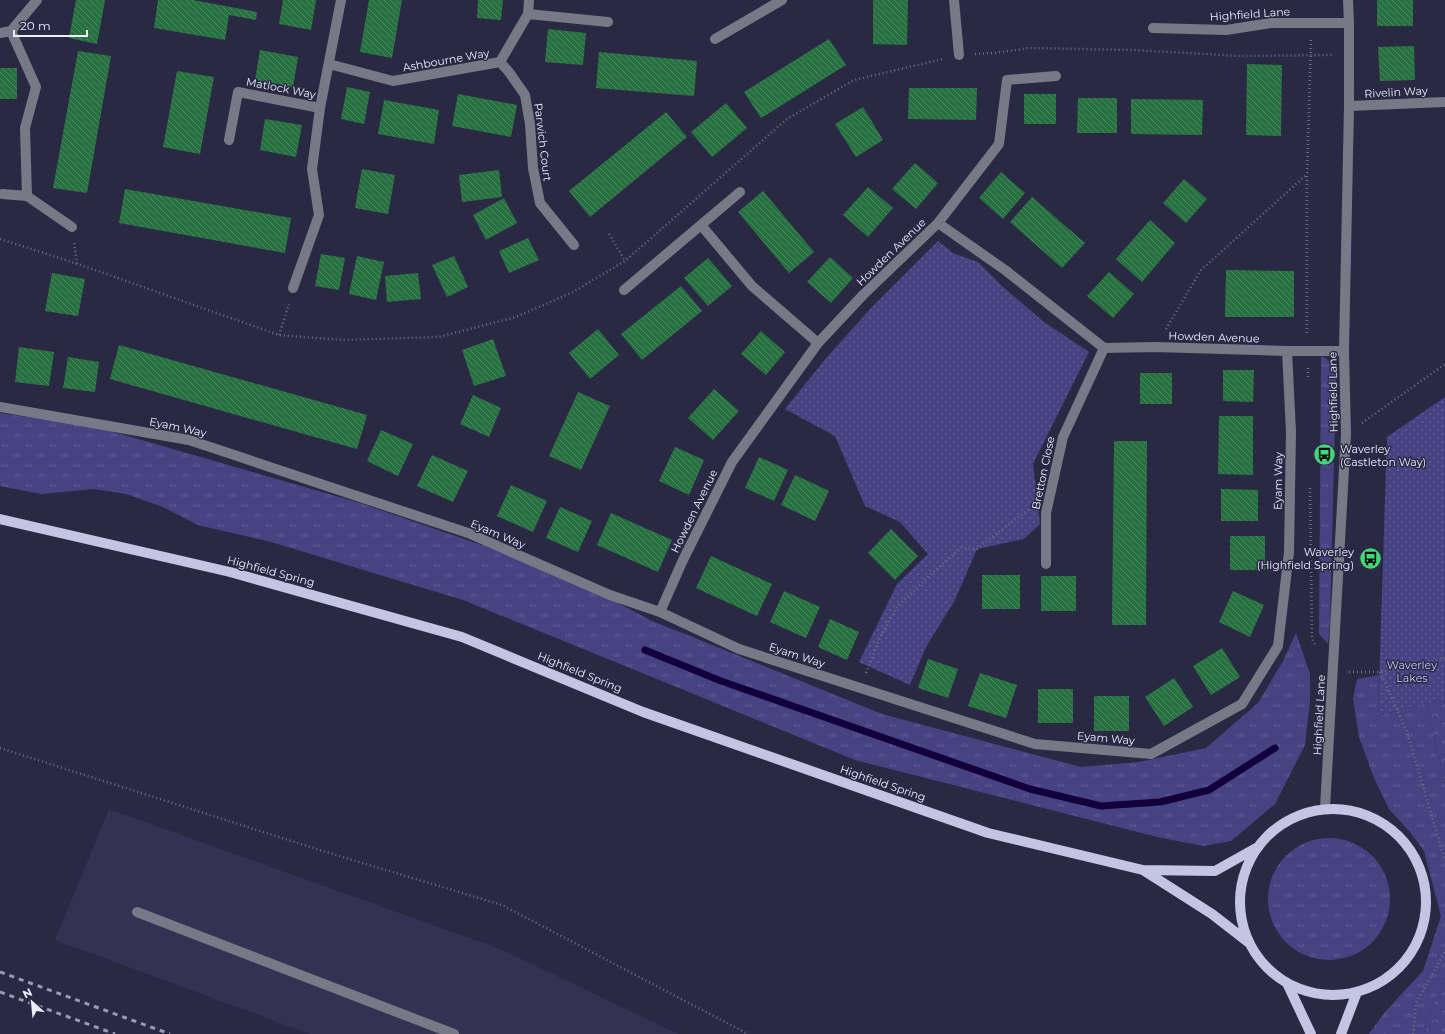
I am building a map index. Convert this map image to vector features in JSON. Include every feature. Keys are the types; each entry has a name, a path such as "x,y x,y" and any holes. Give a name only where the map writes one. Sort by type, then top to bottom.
{"main road":[{"name":"Highfield Spring","path":"0,520 230,572 462,637 643,712 988,833 1143,870"},
{"path":"1143,870 1215,871 1256,848 1275,828 1298,814 1325,808 1353,810 1378,820 1400,837 1416,859 1425,885 1426,913 1418,939 1403,963 1382,980 1357,992 1333,995 1310,992 1287,983 1264,966 1248,942 1239,910 1242,878 1256,848"},
{"path":"1143,870 1212,914 1248,942"},
{"path":"1287,983 1311,1034"},
{"path":"1341,1034 1357,992"}],"street":[{"path":"0,33 11,31 37,0"},
{"name":"Matlock Way","path":"294,288 319,215 312,169 320,108 341,0"},
{"name":"Ashbourne Way","path":"329,64 393,81 500,62 528,14 529,0"},
{"path":"715,39 782,0"},
{"path":"954,0 959,55"},
{"name":"Highfield Lane","path":"1325,808 1346,434 1344,351 1349,106 1348,0"},
{"path":"528,14 608,22"},
{"name":"Highfield Lane","path":"1153,28 1226,30 1271,23 1349,23"},
{"path":"11,31 36,87 25,128 27,196"},
{"name":"Parwich Court","path":"500,62 525,94 530,124 533,168 540,203 574,245"},
{"path":"938,223 999,144 1007,80 1056,76"},
{"name":"Matlock Way","path":"229,140 238,92 320,108"},
{"name":"Rivelin Way","path":"1349,106 1445,102"},
{"path":"624,290 740,192"},
{"path":"2,194 27,196 72,227"},
{"name":"Howden Avenue","path":"660,612 683,560 732,462 818,343 863,295 938,223 1005,270 1104,348 1155,347 1287,351 1344,351"},
{"path":"701,225 752,286 818,343"},
{"name":"Bretton Close","path":"1046,564 1046,513 1063,437 1104,348"},
{"name":"Eyam Way","path":"0,407 189,440 468,533 610,595 660,612 739,650 1035,744 1151,754 1242,704 1278,646 1289,552 1291,432 1287,351"},
{"path":"137,912 454,1034"}],"path":[{"path":"0,239 78,264 279,335 342,340 439,337 516,317 573,292 625,261 787,119 854,80 959,55 994,53 1029,48 1134,50 1241,56 1349,55"},
{"path":"1155,347 1201,270 1307,174"},
{"path":"609,234 625,261"},
{"path":"279,335 294,288"},
{"path":"1346,434 1445,364"},
{"path":"860,688 880,637 897,607 961,548 977,549 1051,493"},
{"path":"1333,672 1380,672 1445,659"},
{"path":"1380,672 1407,732 1445,861"},
{"path":"0,748 326,852 502,905 748,1034"},
{"path":"1413,1034 1416,1003 1445,952"}],"shaded area":[{"path":"109,809 500,949 678,1034 310,1034 55,940"}],"green space":[{"path":"938,241 953,253 978,262 1002,286 1044,322 1089,352 1033,464 1040,524 1024,539 977,549 955,600 926,647 910,685 859,662 897,584 928,554 900,522 865,506 835,436 785,409 827,357 873,306"},
{"path":"1321,356 1330,363 1336,374 1330,623 1328,644 1319,634"},
{"name":"Waverley Lakes","path":"1445,397 1445,701 1427,703 1378,716 1387,437"},
{"path":"0,413 100,428 360,503 493,549 616,602 652,621 882,714 1081,767 1139,762 1206,748 1258,703 1283,661 1296,633 1310,674 1310,701 1305,745 1275,804 1231,841 1203,846 1157,837 855,760 463,600 271,542 198,525 163,507 126,494 94,489 41,494 0,486"},
{"path":"1379,675 1378,716 1427,703 1445,785 1445,978 1426,1020 1425,1034 1369,1034 1385,1012 1423,971 1441,916 1424,851 1410,832 1389,809 1374,778 1359,737 1353,699 1357,679"},
{"path":"1445,701 1445,785 1427,703"},
{"path":"1329,838 1352,842 1363,848 1372,856 1380,865 1386,876 1390,899 1386,922 1380,933 1372,942 1363,950 1352,956 1329,960 1306,956 1295,950 1286,942 1278,933 1272,922 1268,899 1272,876 1278,865 1286,856 1295,848 1306,842"},
{"path":"1445,978 1445,1034 1425,1034 1426,1020"}],"building":[{"path":"76,0 105,0 97,44 69,38"},
{"path":"158,0 193,0 257,12 256,20 229,15 225,40 154,28"},
{"path":"283,0 316,0 311,30 279,24"},
{"path":"369,0 402,0 392,58 360,52"},
{"path":"478,0 503,0 501,20 477,18"},
{"path":"873,0 908,0 907,45 873,44"},
{"path":"1377,0 1413,0 1413,26 1377,26"},
{"path":"548,29 586,33 583,65 545,62"},
{"path":"829,39 846,65 761,118 744,92"},
{"path":"1414,46 1415,80 1380,81 1378,47"},
{"path":"260,50 298,57 293,87 255,80"},
{"path":"78,51 111,56 87,193 53,188"},
{"path":"599,52 697,61 694,96 596,88"},
{"path":"1247,64 1282,65 1281,136 1246,135"},
{"path":"0,68 17,68 17,99 0,99"},
{"path":"177,71 214,77 200,154 163,147"},
{"path":"347,87 370,92 364,124 341,119"},
{"path":"909,88 977,88 976,120 908,119"},
{"path":"458,94 517,105 511,137 452,126"},
{"path":"1024,94 1056,94 1056,124 1024,124"},
{"path":"1078,98 1117,98 1117,133 1077,133"},
{"path":"1131,99 1203,100 1202,135 1131,134"},
{"path":"384,100 439,110 434,144 378,134"},
{"path":"726,103 747,128 712,157 691,132"},
{"path":"863,107 883,140 856,157 835,124"},
{"path":"666,112 687,137 590,217 569,191"},
{"path":"265,119 302,125 296,157 260,150"},
{"path":"915,163 938,183 916,209 892,189"},
{"path":"362,169 395,175 388,214 355,208"},
{"path":"499,170 502,197 462,202 459,175"},
{"path":"1001,172 1025,193 1003,219 979,198"},
{"path":"1184,179 1207,199 1186,223 1163,203"},
{"path":"868,187 893,208 868,237 843,215"},
{"path":"125,189 291,218 285,253 119,223"},
{"path":"763,191 814,252 789,273 738,212"},
{"path":"1032,197 1085,243 1062,268 1010,222"},
{"path":"504,198 517,223 486,240 473,215"},
{"path":"1150,220 1175,243 1142,282 1116,259"},
{"path":"528,238 539,260 509,273 499,251"},
{"path":"321,254 345,258 339,290 315,286"},
{"path":"357,256 384,262 376,300 349,294"},
{"path":"454,256 468,287 447,297 432,265"},
{"path":"830,257 853,278 831,303 807,282"},
{"path":"708,258 732,286 708,306 684,278"},
{"path":"1226,270 1294,271 1294,317 1225,317"},
{"path":"1109,272 1134,294 1113,318 1087,296"},
{"path":"52,273 85,279 78,316 45,311"},
{"path":"418,273 421,299 387,302 385,276"},
{"path":"681,286 702,311 642,360 621,334"},
{"path":"598,329 619,355 590,379 569,353"},
{"path":"761,331 785,352 766,375 741,354"},
{"path":"493,339 506,376 474,386 462,350"},
{"path":"119,345 367,415 357,449 110,379"},
{"path":"19,347 54,352 49,386 15,382"},
{"path":"68,357 99,362 95,392 63,388"},
{"path":"1223,370 1254,370 1253,402 1223,401"},
{"path":"1140,373 1172,373 1172,404 1140,404"},
{"path":"714,389 739,411 713,440 688,418"},
{"path":"578,392 610,406 581,470 549,456"},
{"path":"473,395 501,408 489,437 460,424"},
{"path":"1219,416 1253,416 1253,475 1218,474"},
{"path":"381,430 413,444 398,476 367,461"},
{"path":"1114,441 1147,441 1146,625 1112,625"},
{"path":"675,447 704,460 689,495 659,481"},
{"path":"432,455 468,471 453,502 417,486"},
{"path":"759,457 788,470 774,501 745,488"},
{"path":"795,475 829,491 815,521 781,505"},
{"path":"511,485 547,501 533,532 497,516"},
{"path":"1221,489 1258,490 1258,521 1221,521"},
{"path":"560,507 592,521 578,552 546,538"},
{"path":"611,513 672,540 658,572 597,545"},
{"path":"891,529 918,556 895,580 868,553"},
{"path":"1230,536 1265,536 1265,570 1230,570"},
{"path":"711,556 772,584 757,616 696,588"},
{"path":"982,575 1020,575 1020,609 982,609"},
{"path":"1041,576 1076,576 1076,611 1041,611"},
{"path":"784,591 820,607 806,638 770,622"},
{"path":"1233,591 1264,605 1250,637 1219,622"},
{"path":"830,619 859,632 847,660 818,647"},
{"path":"1222,648 1240,677 1211,695 1193,666"},
{"path":"928,659 958,669 948,698 918,688"},
{"path":"980,673 1017,685 1006,718 968,706"},
{"path":"1174,678 1193,707 1164,726 1145,697"},
{"path":"1038,689 1073,689 1073,723 1038,723"},
{"path":"1094,696 1129,696 1129,731 1094,731"}],"waterway":[{"path":"645,650 721,681 1030,789 1101,806 1160,802 1209,790 1275,748"}],"railway":[{"path":"0,972 170,1034"},
{"path":"0,992 115,1034"}],"place":[{"name":"Waverley (Castleton Way)","path":"1325,455"},
{"name":"Waverley (Highfield Spring)","path":"1370,558"}]}
